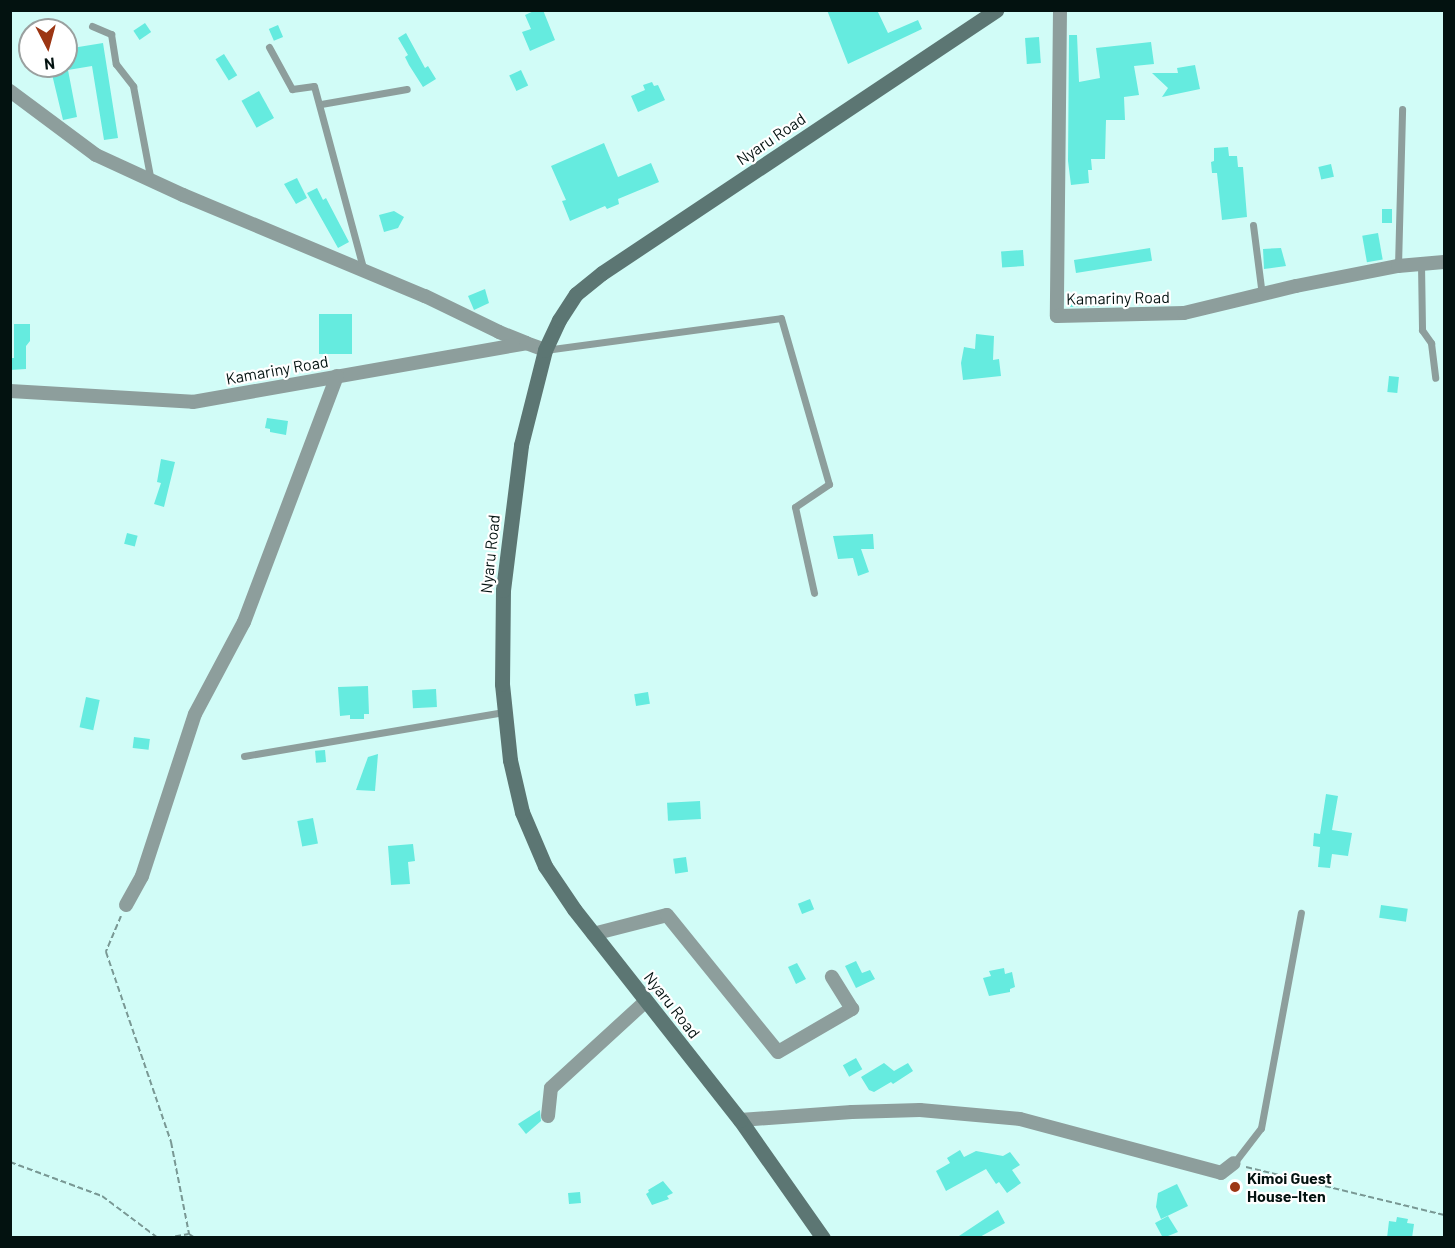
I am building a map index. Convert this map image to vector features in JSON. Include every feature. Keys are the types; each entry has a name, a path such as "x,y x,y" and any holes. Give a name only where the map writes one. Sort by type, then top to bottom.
{"main road":[{"name":"Nyaru Road","path":"823,1238 740,1120 593,934 545,866 522,812 510,760 502,684 503,590 521,445 545,350 559,320 576,294 602,273 996,10"}],"street":[{"name":"Kamariny Road","path":"1060,10 1057,316 1184,313 1398,266 1444,262"},
{"path":"10,91 96,155 151,181 363,268 545,350"},
{"name":"Kamariny Road","path":"10,391 194,402 526,343"},
{"path":"126,905 142,876 195,714 244,622 337,376"},
{"path":"593,934 667,915 777,1052 852,1009 832,977"},
{"path":"548,1116 551,1088 646,1002"},
{"path":"740,1120 920,1110 1020,1119 1221,1173 1234,1164"}],"lane":[{"path":"92,26 111,34 116,64 133,86 151,181"},
{"path":"269,47 292,89 314,86 321,104 363,268"},
{"path":"321,104 407,89"},
{"path":"1398,266 1402,109"},
{"path":"1253,225 1262,296"},
{"path":"1421,264 1422,330 1431,343 1435,378"},
{"path":"545,350 781,318 829,484 795,507 814,593"},
{"path":"244,756 505,712"},
{"path":"1234,1164 1261,1128 1301,914"}],"path":[{"path":"126,905 106,952 171,1142 189,1234"},
{"path":"10,1162 102,1196 158,1238"},
{"path":"1234,1164 1444,1215"},
{"path":"165,1238 189,1234 195,1238"}],"building":[{"path":"536,10 543,10 555,40 530,51 522,32 531,29 525,15"},
{"path":"827,10 877,10 888,33 918,20 922,29 848,64"},
{"path":"145,23 151,32 140,40 133,31"},
{"path":"278,25 283,37 274,41 269,29"},
{"path":"406,33 425,68 428,66 436,79 423,87 409,65 405,57 408,55 398,38"},
{"path":"1069,35 1077,35 1079,82 1100,78 1096,48 1151,42 1154,64 1134,66 1139,95 1124,97 1125,120 1106,120 1105,159 1091,159 1092,170 1088,170 1089,183 1071,185 1068,161"},
{"path":"1039,37 1041,63 1027,64 1025,38"},
{"path":"103,43 118,138 104,140 92,66 78,68 78,47"},
{"path":"224,54 237,75 229,81 216,59"},
{"path":"1195,65 1200,89 1162,97 1168,88 1152,73 1178,73 1177,68"},
{"path":"521,70 528,85 516,91 509,75"},
{"path":"53,78 70,78 77,117 63,120"},
{"path":"652,82 654,86 658,85 665,100 638,112 631,96 645,90 643,85"},
{"path":"259,91 274,118 257,128 242,101"},
{"path":"604,143 618,177 651,163 659,182 618,199 619,204 607,209 605,206 570,221 562,201 566,200 551,166"},
{"path":"1228,147 1229,156 1237,156 1238,167 1243,167 1247,217 1222,220 1217,173 1212,173 1211,162 1214,161 1214,148"},
{"path":"1331,164 1334,177 1321,180 1318,167"},
{"path":"297,178 307,198 296,204 284,184"},
{"path":"317,188 323,200 326,198 349,242 338,248 307,193"},
{"path":"1382,209 1392,209 1392,223 1382,223"},
{"path":"394,211 404,217 398,228 384,232 379,215"},
{"path":"1378,233 1383,260 1367,262 1362,236"},
{"path":"1150,248 1152,261 1076,273 1074,260"},
{"path":"1281,248 1286,266 1264,269 1263,249"},
{"path":"1023,250 1024,266 1002,267 1001,252"},
{"path":"485,289 489,303 474,310 468,296"},
{"path":"1103,295 1104,306 1070,307 1069,298"},
{"path":"319,314 352,314 352,354 319,354"},
{"path":"14,324 30,324 30,341 26,346 26,369 10,370 10,358 14,358"},
{"path":"976,334 994,336 993,360 999,359 1001,376 963,380 961,363 964,347 975,349"},
{"path":"1389,376 1399,377 1397,393 1387,392"},
{"path":"267,418 288,421 286,435 270,432 270,429 265,428"},
{"path":"161,459 175,462 164,507 154,504 161,483 157,482"},
{"path":"127,533 138,536 135,546 124,544"},
{"path":"873,534 874,549 861,549 869,572 858,576 853,558 838,559 833,536"},
{"path":"368,686 369,714 364,714 364,719 350,719 350,715 340,716 338,687"},
{"path":"436,689 437,707 413,708 412,690"},
{"path":"648,692 650,704 636,706 634,694"},
{"path":"86,697 100,700 93,730 80,727"},
{"path":"134,737 150,739 149,750 133,748"},
{"path":"325,750 326,762 316,763 315,751"},
{"path":"378,754 375,791 356,790 368,757"},
{"path":"1326,794 1338,796 1332,830 1352,833 1348,856 1332,854 1330,868 1318,867 1320,847 1313,846 1314,833 1320,834"},
{"path":"700,801 701,819 668,821 667,803"},
{"path":"313,818 318,844 302,847 297,821"},
{"path":"413,844 415,861 408,862 410,884 391,885 388,846"},
{"path":"686,857 688,872 675,874 673,859"},
{"path":"810,899 814,909 802,914 798,904"},
{"path":"1381,905 1408,909 1406,922 1379,918"},
{"path":"856,961 862,973 870,970 875,979 856,988 845,966"},
{"path":"797,963 806,979 796,984 788,967"},
{"path":"1004,968 1005,974 1012,972 1015,987 1010,989 1010,992 989,996 983,978 991,976 989,971"},
{"path":"856,1058 862,1069 849,1077 843,1065"},
{"path":"884,1063 894,1071 908,1063 913,1071 893,1084 891,1082 874,1092 869,1090 861,1077"},
{"path":"540,1110 541,1121 526,1134 518,1124"},
{"path":"960,1150 964,1157 976,1151 1003,1156 1010,1152 1020,1165 1012,1170 1021,1183 1007,1193 999,1182 996,1184 986,1169 946,1191 936,1171 950,1163 947,1158"},
{"path":"663,1181 673,1193 667,1196 669,1199 652,1205 646,1194 648,1190"},
{"path":"1177,1184 1188,1206 1161,1219 1156,1207 1158,1193"},
{"path":"580,1192 581,1203 569,1204 568,1193"},
{"path":"998,1210 1005,1223 978,1238 956,1238"},
{"path":"1168,1216 1178,1232 1163,1238 1155,1223"},
{"path":"1397,1217 1408,1219 1407,1223 1414,1224 1412,1238 1387,1238 1389,1221 1396,1222"}],"place":[{"name":"Kimoi Guest House-Iten","path":"1235,1187"}]}
